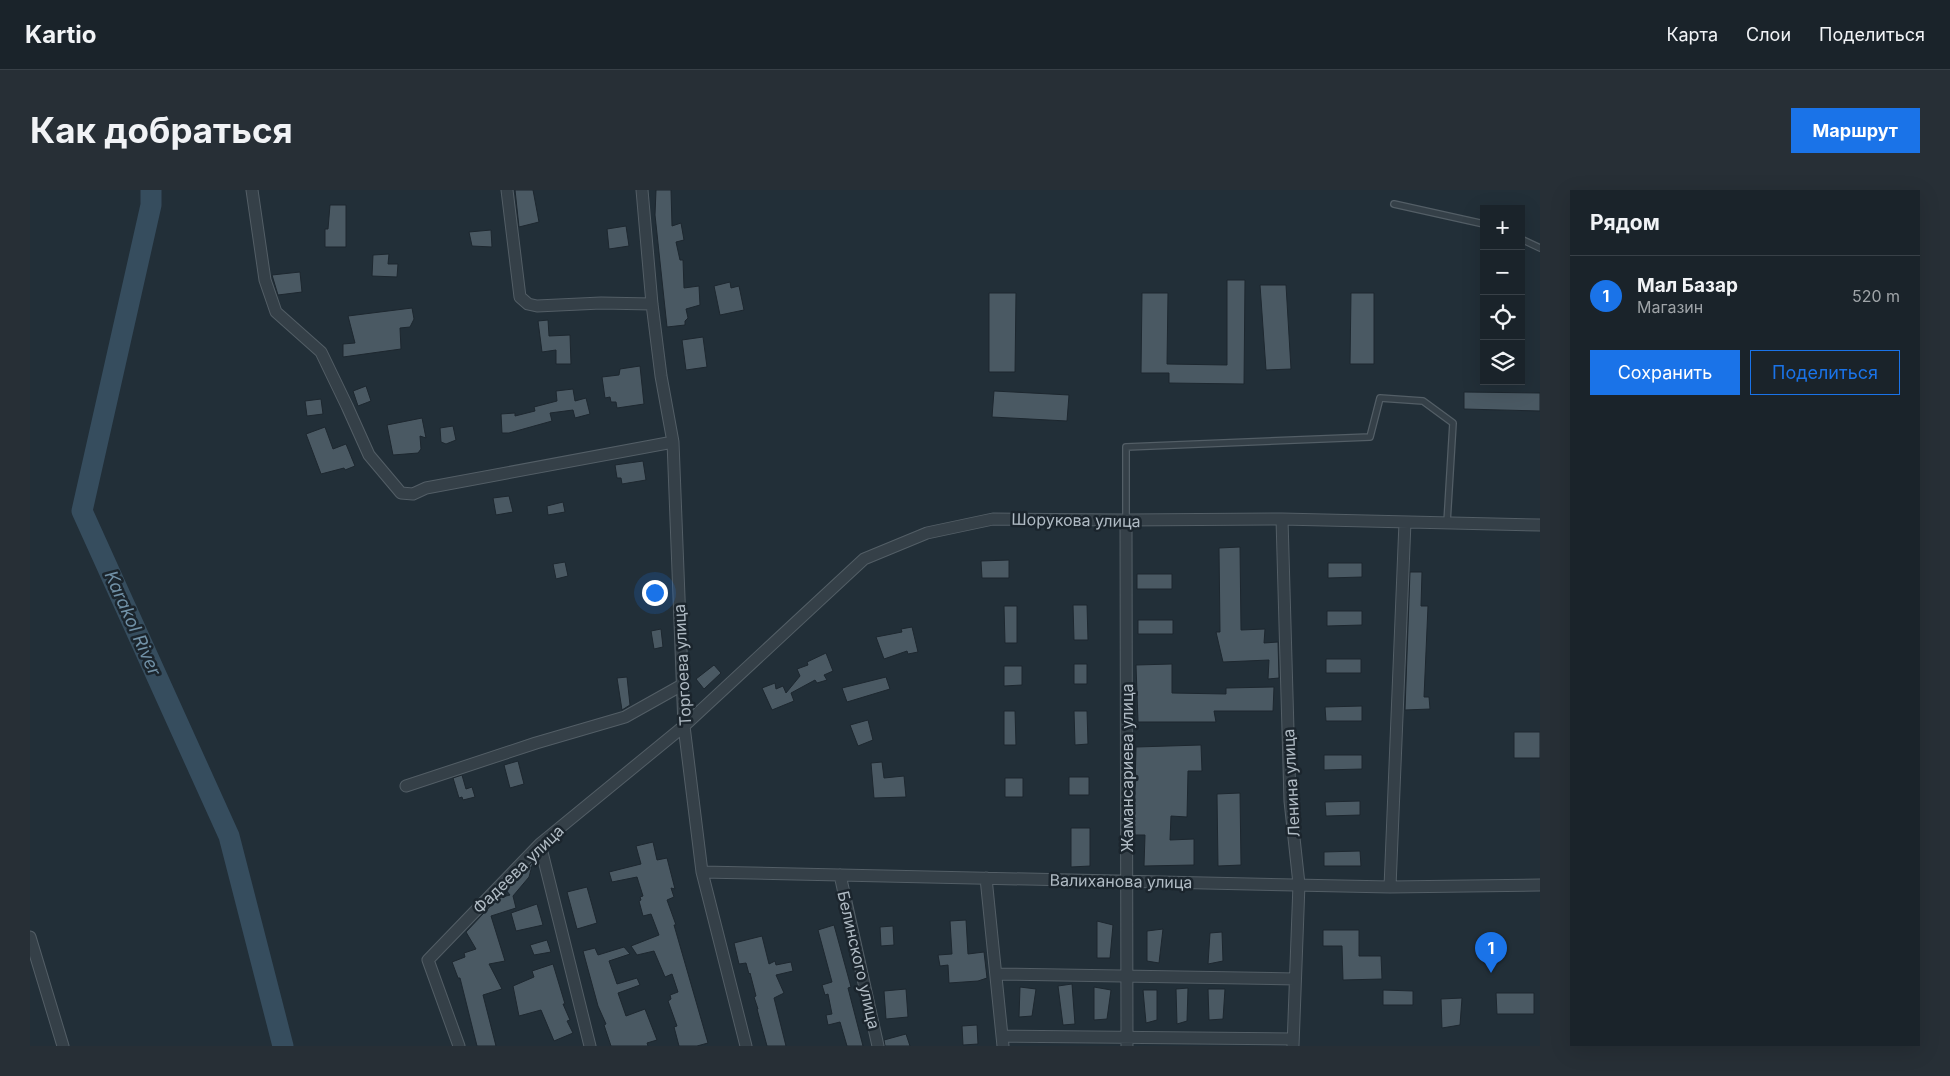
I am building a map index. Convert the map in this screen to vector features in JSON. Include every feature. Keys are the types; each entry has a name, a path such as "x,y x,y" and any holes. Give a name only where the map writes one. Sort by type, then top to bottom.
{"street":[{"path":"252,190 265,280 276,312 321,352 348,406 369,455 401,492 413,494 426,488 673,442"},
{"path":"507,190 520,297 528,304 536,306 601,303 652,304"},
{"name":"Торгоева улица","path":"642,190 652,304 661,376 673,442 684,726 702,872 746,1046"},
{"name":"Шорукова улица","path":"684,726 864,559 927,533 993,518 1282,520 1540,525"},
{"name":"Жамансариева улица","path":"1126,520 1127,1041"},
{"name":"Ленина улица","path":"1282,520 1290,801 1299,884 1293,1042"},
{"path":"1390,887 1405,522"},
{"path":"406,786 536,743 625,717 682,685"},
{"name":"Фадеева улица","path":"459,1046 428,960 540,844 684,726"},
{"path":"540,844 590,1046"},
{"name":"Валиханова улица","path":"702,872 1390,887 1540,885"},
{"name":"Белинского улица","path":"840,875 878,1046"},
{"path":"986,878 1003,1041 1293,1042"},
{"path":"30,937 63,1046"},
{"path":"996,974 1127,978 1295,978"}],"lane":[{"path":"1394,204 1480,223"},
{"path":"1525,241 1540,248"},
{"path":"1126,520 1126,447 1370,437 1380,398 1423,401 1452,423 1447,523"}],"building":[{"path":"515,190 533,190 539,222 519,227"},
{"path":"656,190 671,190 672,226 681,223 684,240 676,242 680,260 683,260 684,288 699,286 700,305 686,309 688,318 685,321 685,325 667,327 655,215"},
{"path":"330,205 346,205 346,247 325,247 325,229 328,229"},
{"path":"626,226 629,246 609,249 607,229"},
{"path":"491,230 492,247 472,246 469,232"},
{"path":"389,254 388,264 398,264 397,277 372,276 373,255"},
{"path":"300,272 302,292 278,295 272,275"},
{"path":"1227,280 1245,280 1244,384 1169,383 1169,373 1141,373 1142,293 1168,293 1167,364 1227,365"},
{"path":"730,282 731,288 739,286 744,310 720,315 714,286"},
{"path":"1260,285 1286,285 1291,369 1266,370"},
{"path":"989,293 1016,293 1015,372 989,372"},
{"path":"1351,293 1374,293 1374,364 1350,364"},
{"path":"412,308 414,319 410,327 400,328 401,349 343,357 343,344 355,343 348,316"},
{"path":"548,320 549,336 570,335 571,364 556,364 556,350 542,352 538,321"},
{"path":"703,337 707,367 686,370 682,340"},
{"path":"640,366 644,404 617,408 616,402 611,402 610,397 605,398 602,377 619,375 620,369"},
{"path":"366,386 371,401 358,406 353,391"},
{"path":"573,389 575,401 586,398 590,414 575,418 573,410 550,413 552,421 509,433 502,433 501,414 515,413 515,416 535,411 534,407 557,401 556,391"},
{"path":"994,391 1069,395 1067,421 992,417"},
{"path":"1464,392 1540,393 1540,411 1464,409"},
{"path":"321,399 323,414 307,416 305,401"},
{"path":"422,418 426,438 420,436 421,449 418,453 393,455 387,425"},
{"path":"453,426 456,440 446,444 441,442 440,428"},
{"path":"325,427 333,449 346,444 355,466 345,470 344,468 321,474 306,434"},
{"path":"643,461 646,480 622,484 621,478 617,478 615,465"},
{"path":"509,496 513,512 496,515 493,498"},
{"path":"563,502 565,512 548,515 547,506"},
{"path":"1240,547 1241,630 1265,629 1264,643 1278,642 1279,678 1268,679 1269,660 1223,662 1216,632 1220,632 1219,548"},
{"path":"1009,560 1009,578 982,578 981,561"},
{"path":"565,562 568,576 556,579 553,564"},
{"path":"1328,563 1362,563 1362,577 1328,578"},
{"path":"1410,572 1422,572 1421,606 1428,606 1424,697 1429,697 1430,709 1405,710"},
{"path":"1137,574 1172,574 1172,589 1137,589"},
{"path":"1073,605 1087,605 1088,640 1074,640"},
{"path":"1004,606 1017,606 1017,643 1005,643"},
{"path":"1327,611 1362,611 1362,625 1327,626"},
{"path":"1138,620 1173,620 1173,634 1138,634"},
{"path":"912,627 918,652 908,654 907,651 884,659 876,637 902,632 901,629"},
{"path":"661,629 663,647 654,649 651,631"},
{"path":"826,653 833,671 824,675 827,680 817,683 815,680 791,693 794,701 772,710 762,688 775,683 776,689 783,686 786,693 800,676 797,669 808,665 807,662"},
{"path":"1326,659 1361,659 1361,673 1326,673"},
{"path":"1074,664 1087,664 1087,684 1074,684"},
{"path":"1172,664 1172,693 1226,694 1226,688 1274,687 1273,711 1214,711 1216,722 1138,722 1136,665"},
{"path":"714,665 721,673 704,689 696,679"},
{"path":"1004,666 1022,666 1022,685 1004,686"},
{"path":"627,677 630,705 622,710 617,678"},
{"path":"886,677 890,689 847,702 842,688"},
{"path":"1362,706 1362,721 1326,721 1325,707"},
{"path":"1004,711 1015,711 1016,745 1004,745"},
{"path":"1074,711 1087,711 1088,744 1075,745"},
{"path":"868,720 873,740 858,746 850,725"},
{"path":"1514,732 1540,732 1540,758 1514,758"},
{"path":"1201,745 1202,771 1188,771 1187,817 1171,816 1170,840 1194,839 1194,865 1144,866 1145,835 1134,835 1136,747"},
{"path":"1324,755 1362,755 1362,769 1324,770"},
{"path":"518,761 524,784 510,788 504,765"},
{"path":"882,762 884,778 904,776 906,797 874,798 871,763"},
{"path":"462,775 466,789 472,787 475,797 463,800 462,797 459,798 453,778"},
{"path":"1069,777 1089,777 1089,795 1069,795"},
{"path":"1005,778 1023,778 1023,797 1005,797"},
{"path":"1240,793 1241,865 1218,866 1217,794"},
{"path":"1360,801 1360,815 1326,816 1325,802"},
{"path":"1071,828 1090,828 1090,866 1071,867"},
{"path":"653,842 657,860 667,858 675,889 671,888 674,897 667,900 676,925 674,925 708,1043 697,1046 679,1046 674,1027 677,1026 668,1001 671,999 670,995 678,992 672,974 665,977 654,951 637,955 631,946 659,935 651,914 643,916 639,901 641,900 640,897 643,896 637,877 612,882 609,872 641,864 636,846"},
{"path":"1360,851 1361,866 1324,866 1324,852"},
{"path":"533,862 529,877 513,896 516,908 491,916 505,961 489,964 502,989 483,995 496,1046 477,1046 460,978 458,978 452,962 465,957 464,953 476,949 466,932 498,898 510,895 506,890"},
{"path":"587,887 597,923 577,929 567,892"},
{"path":"537,904 543,925 516,931 511,913"},
{"path":"966,920 968,954 984,952 987,978 978,981 949,983 948,965 940,966 938,955 952,954 950,921"},
{"path":"1097,921 1113,925 1110,958 1097,958"},
{"path":"834,925 851,987 848,988 863,1046 847,1046 840,1022 828,1025 826,1015 832,1014 828,994 825,995 822,985 832,982 818,930"},
{"path":"893,926 894,945 881,946 880,927"},
{"path":"1163,929 1159,963 1147,961 1147,931"},
{"path":"1323,930 1359,930 1359,956 1381,956 1382,979 1343,980 1342,946 1323,946"},
{"path":"1222,932 1223,961 1208,964 1210,933"},
{"path":"762,936 769,964 775,961 776,965 791,962 793,971 776,975 784,993 774,998 786,1046 767,1046 754,997 756,996 750,973 746,963 739,964 734,943"},
{"path":"547,940 551,952 534,955 530,945"},
{"path":"624,947 630,954 609,961 617,984 637,978 640,985 618,993 626,1016 645,1009 657,1040 647,1043 648,1046 611,1046 583,951 595,948 598,955"},
{"path":"553,964 565,1004 563,1004 570,1020 567,1021 573,1033 554,1041 541,1010 519,1016 513,986 534,977 532,971"},
{"path":"1072,984 1075,1024 1063,1025 1058,986"},
{"path":"1020,987 1036,989 1032,1016 1019,1017"},
{"path":"1094,987 1111,990 1107,1019 1094,1020"},
{"path":"1188,988 1187,1021 1177,1024 1176,989"},
{"path":"906,989 908,1017 886,1019 884,991"},
{"path":"1208,989 1225,989 1223,1019 1209,1020"},
{"path":"1143,990 1157,990 1157,1020 1146,1023"},
{"path":"1383,990 1413,991 1413,1005 1383,1005"},
{"path":"1496,993 1534,993 1534,1014 1497,1014"},
{"path":"1462,998 1460,1025 1442,1028 1441,999"},
{"path":"977,1025 978,1044 963,1045 962,1026"},
{"path":"906,1034 910,1046 885,1046 884,1040"}],"waterway":[{"name":"Karakol River","path":"151,190 151,205 82,511 229,836 283,1046"}],"place":[{"name":"Мал Базар","path":"1491,973"}]}
